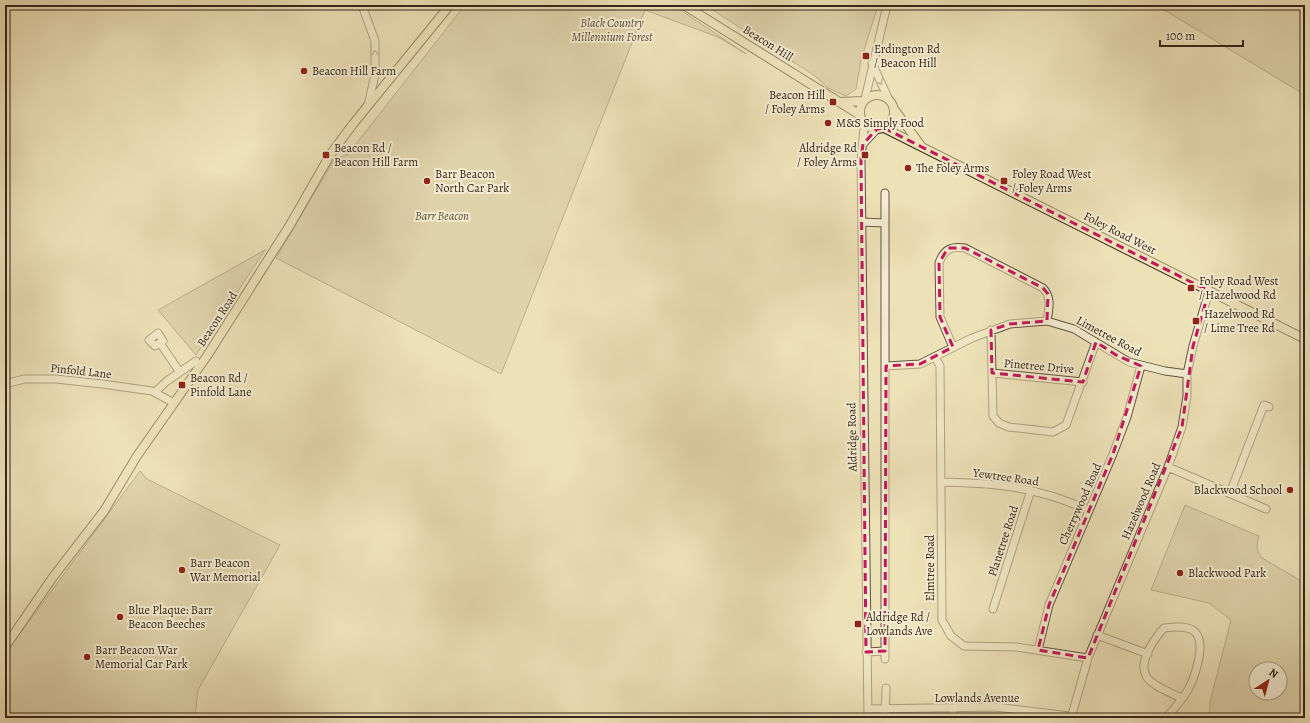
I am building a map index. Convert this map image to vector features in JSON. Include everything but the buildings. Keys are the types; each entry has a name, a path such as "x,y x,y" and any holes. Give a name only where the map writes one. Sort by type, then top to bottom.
{"main road":[{"name":"Beacon Road","path":"5,647 53,577 104,511 137,456 228,325 290,225 330,155 368,105 450,5"},
{"name":"Beacon Hill","path":"684,5 861,117"},
{"path":"839,102 864,100 877,95 889,100 894,109 891,122 881,128 870,128 861,117 864,100"},
{"name":"Foley Road West","path":"894,109 924,149"},
{"name":"Foley Road West","path":"881,128 1305,339"}],"street":[{"path":"362,5 375,41 375,75 368,105"},
{"path":"864,100 887,5"},
{"path":"872,63 889,100"},
{"name":"Aldridge Road","path":"861,117 864,128 861,160 868,718"},
{"path":"863,144 881,128"},
{"path":"885,193 885,659"},
{"path":"862,222 884,222"},
{"path":"952,347 940,317 940,263 942,254 948,248 955,246 965,248 1044,288 1048,294 1050,303 1047,321"},
{"name":"Hazelwood Road","path":"1072,715 1088,658 1168,467 1182,427 1187,396 1187,374 1196,332 1209,291"},
{"name":"Limetree Road","path":"886,366 920,364 952,347 991,330 1010,324 1047,321 1074,329 1116,356 1141,366 1187,374"},
{"path":"991,330 993,416 999,423 1009,427 1053,432 1066,425 1083,382 1096,342"},
{"path":"160,343 179,371"},
{"name":"Elmtree Road","path":"935,357 940,366 942,620 945,628 955,641 964,646 1016,647 1088,658"},
{"path":"155,392 179,371 196,361"},
{"name":"Cherrywood Road","path":"1038,650 1049,605 1088,510 1114,454 1127,416 1141,366"},
{"name":"Pinetree Drive","path":"992,373 1083,382"},
{"name":"Pinfold Lane","path":"5,384 24,379 56,379 155,392 174,402"},
{"path":"1230,493 1264,405 1269,407"},
{"path":"1168,467 1266,509"},
{"name":"Yewtree Road","path":"941,482 972,483 1031,490 1070,502 1088,510"},
{"name":"Planetree Road","path":"993,609 993,598 1031,490"},
{"path":"1166,718 1181,698 1190,686 1200,656 1200,641 1194,632 1177,627 1164,628 1155,638 1144,663 1144,672 1149,680 1181,698"},
{"path":"1097,635 1148,654"},
{"path":"866,652 885,651"},
{"path":"885,718 886,688"},
{"name":"Lowlands Avenue","path":"868,709 996,707 1072,715 1086,718"},
{"path":"953,708 953,718"}],"highlighted area":[{"path":"884,128 1209,291 1193,346 1182,427 1088,658 1038,650 1049,605 1113,454 1141,366 1116,355 1096,342 1083,382 992,373 991,330 1010,324 1047,321 1048,294 1043,288 965,248 948,248 939,263 940,317 953,347 920,364 886,366 885,651 866,652 861,160 863,144 877,129"}],"green space":[{"name":"Barr Beacon","path":"465,5 673,5 746,54 718,37 645,10 501,374 276,258 334,160 348,154"},
{"path":"705,5 878,5 861,60 856,89 846,96 828,88 815,76"},
{"path":"1156,5 1305,5 1305,95"},
{"path":"265,250 196,355 158,310"},
{"path":"140,471 147,479 280,545 198,690 195,718 5,718 5,654"},
{"path":"1185,505 1259,536 1257,548 1262,558 1305,583 1305,718 1209,718 1210,702 1231,620 1209,603 1151,590"}],"place":[{"name":"Erdington Rd / Beacon Hill","path":"866,56"},
{"name":"Beacon Hill Farm","path":"304,71"},
{"name":"Beacon Hill / Foley Arms","path":"833,102"},
{"name":"M&S Simply Food","path":"828,123"},
{"name":"Beacon Rd / Beacon Hill Farm","path":"326,155"},
{"name":"Aldridge Rd / Foley Arms","path":"865,155"},
{"name":"The Foley Arms","path":"908,168"},
{"name":"Barr Beacon North Car Park","path":"427,181"},
{"name":"Foley Road West / Foley Arms","path":"1004,181"},
{"name":"Foley Road West / Hazelwood Rd","path":"1191,288"},
{"name":"Hazelwood Rd / Lime Tree Rd","path":"1196,321"},
{"name":"Beacon Rd / Pinfold Lane","path":"182,385"},
{"name":"Blackwood School","path":"1290,490"},
{"name":"Barr Beacon War Memorial","path":"182,570"},
{"name":"Blackwood Park","path":"1180,573"},
{"name":"Blue Plaque: Barr Beacon Beeches","path":"120,617"},
{"name":"Aldridge Rd / Lowlands Ave","path":"858,624"},
{"name":"Barr Beacon War Memorial Car Park","path":"87,657"}],"park label":[{"name":"Black Country Millennium Forest","path":"612,30"}]}
